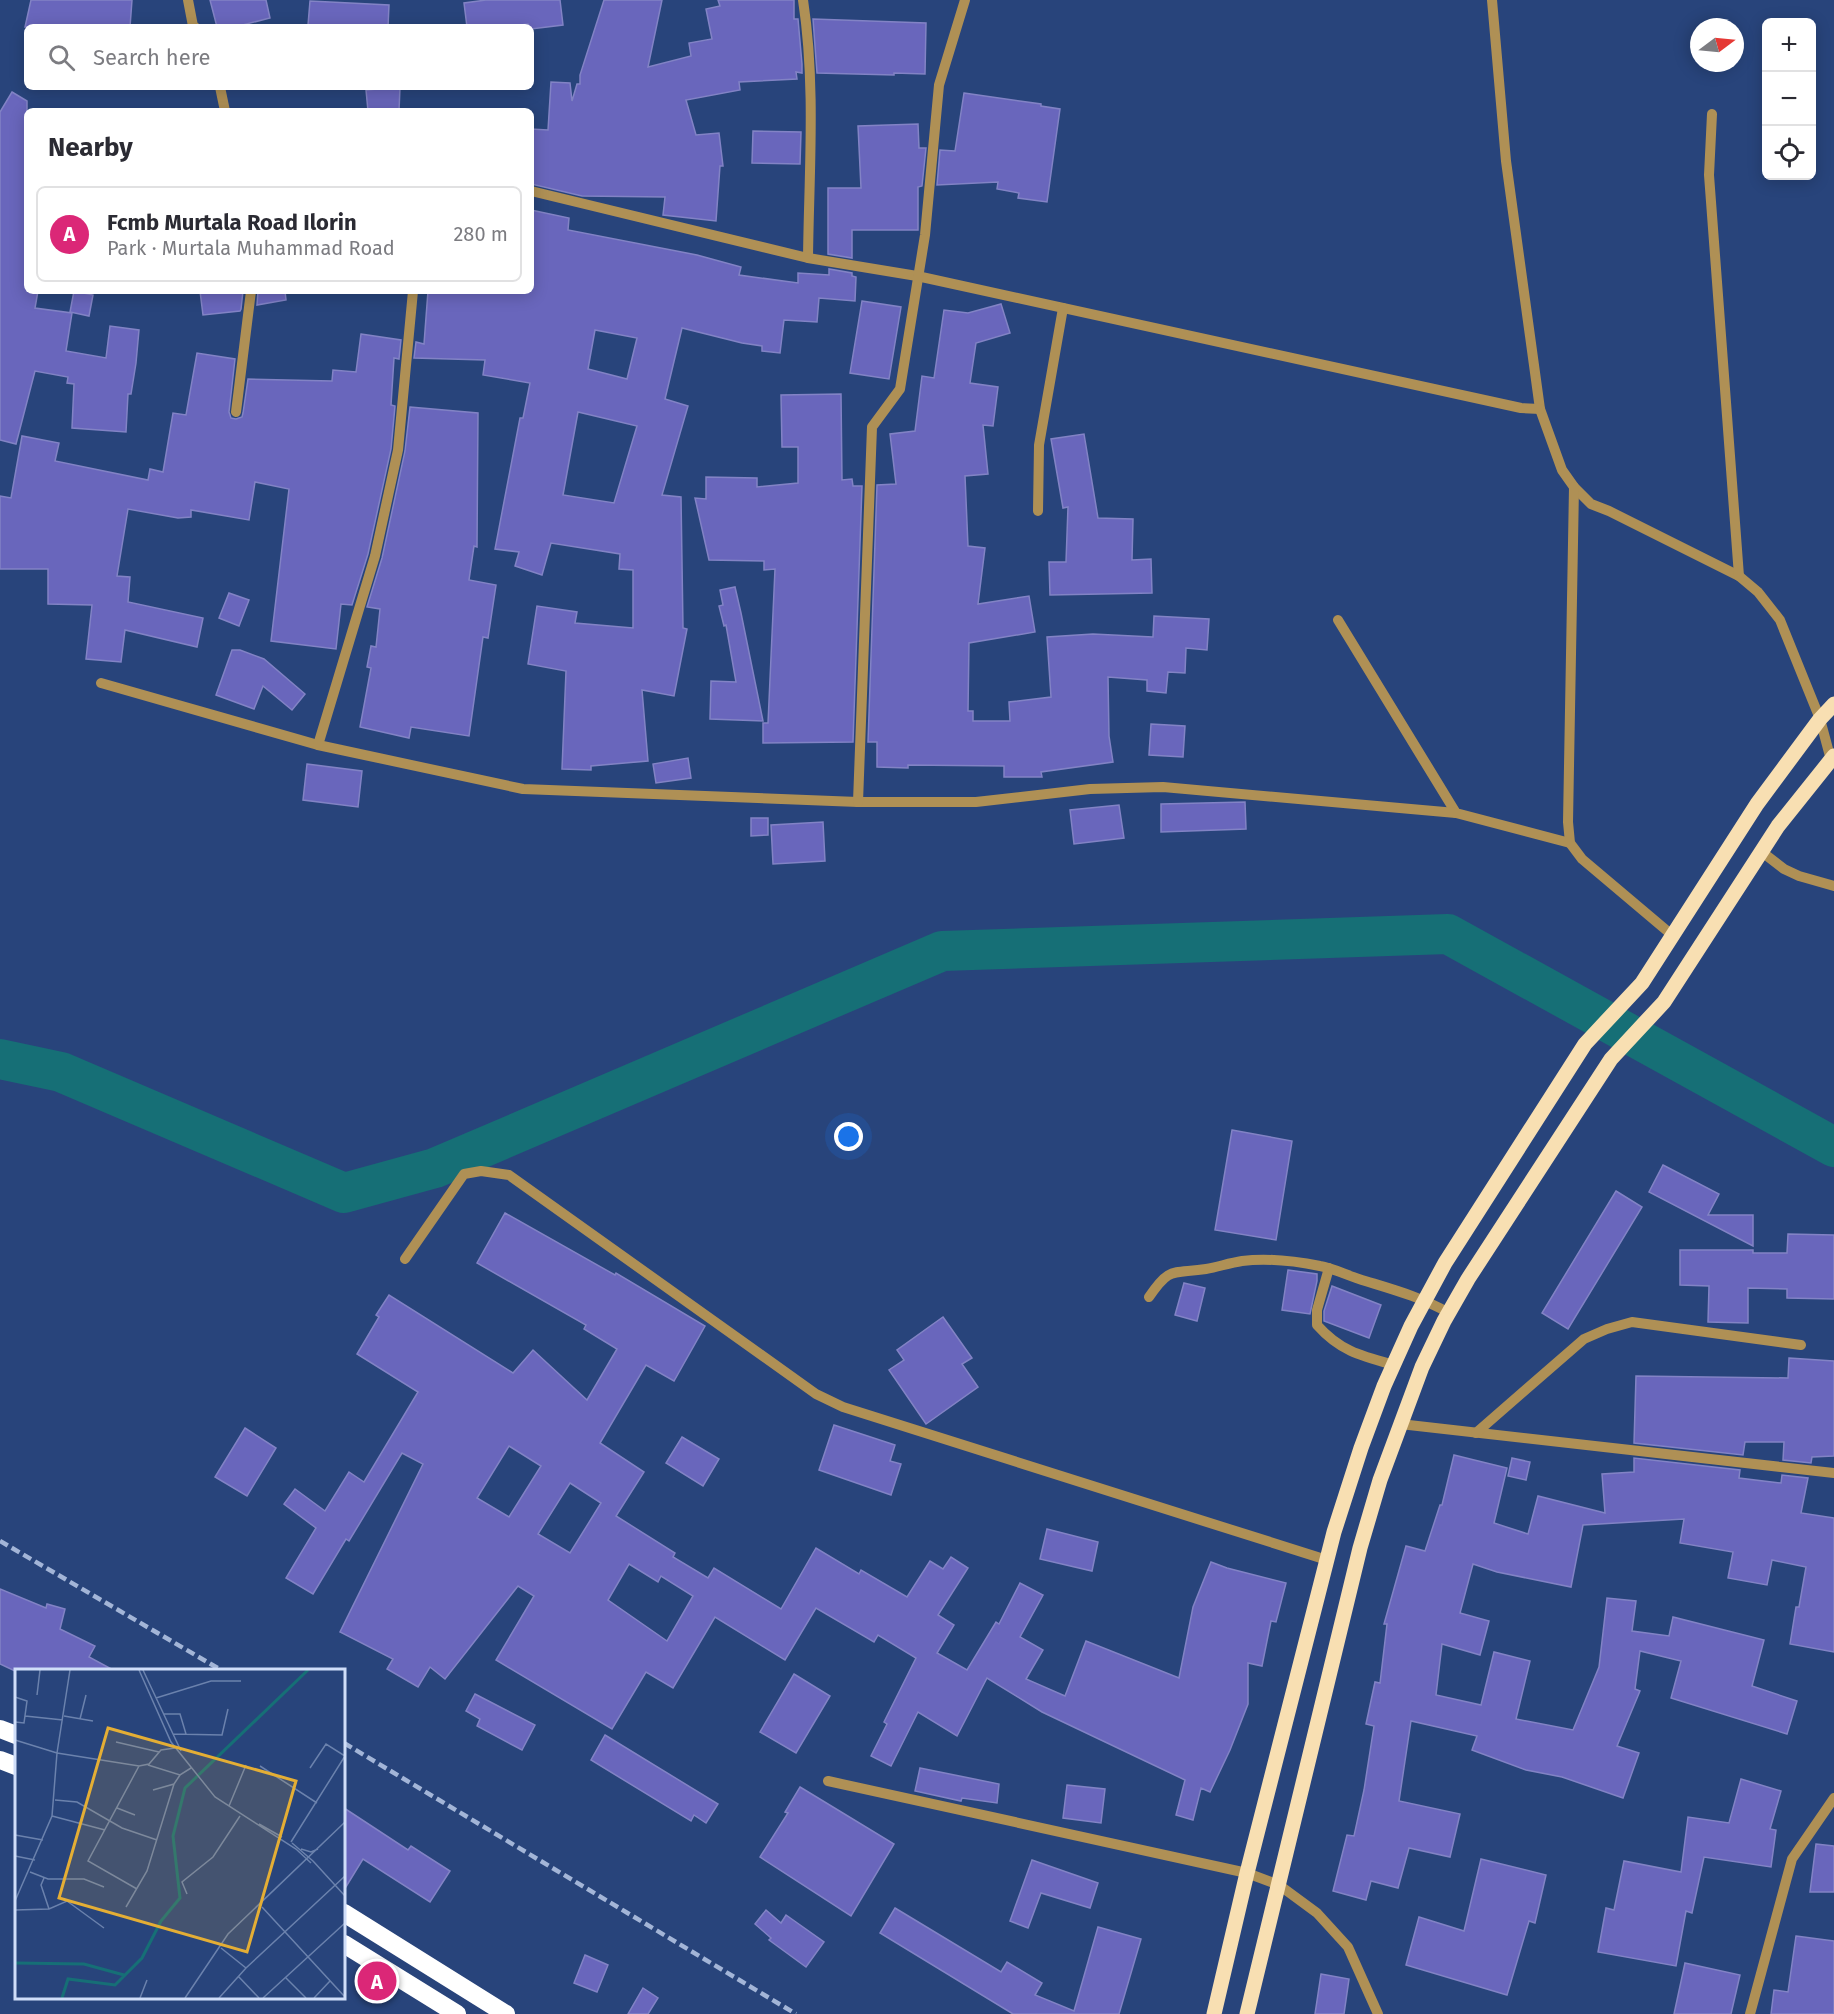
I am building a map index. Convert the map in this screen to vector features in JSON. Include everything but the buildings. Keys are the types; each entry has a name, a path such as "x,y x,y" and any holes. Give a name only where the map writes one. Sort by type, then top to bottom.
{"highway":[{"path":"0,1729 15,1736"},
{"path":"0,1760 15,1766"},
{"path":"345,1914 506,2014"},
{"path":"345,1945 457,2014"}],"main road":[{"path":"1214,2014 1247,1873 1327,1560 1361,1448 1394,1365 1445,1263 1585,1044 1642,983 1757,804 1820,719 1834,704"},
{"path":"1247,2014 1360,1548 1380,1480 1422,1367 1468,1279 1611,1059 1664,1002 1778,826 1832,758"}],"street":[{"path":"188,0 194,24"},
{"path":"803,0 808,35 810,107 808,258"},
{"path":"858,802 872,427 900,389 925,235 939,85 965,0"},
{"path":"1492,0 1506,161 1540,409 1562,470 1574,487 1591,504 1739,576 1758,592 1780,620 1820,719 1832,758"},
{"path":"221,90 224,108"},
{"path":"1712,114 1709,175 1739,576"},
{"path":"534,192 808,258 917,276 1509,406 1540,409"},
{"path":"236,412 251,294"},
{"path":"318,746 375,556 398,450 413,294"},
{"path":"1038,511 1039,445 1063,308"},
{"path":"1574,487 1568,822 1570,843 1582,859 1672,934"},
{"path":"1338,620 1456,813"},
{"path":"101,683 318,746 523,789 858,802 976,802 1090,789 1163,787 1456,813 1570,843"},
{"path":"1762,852 1799,876 1834,886"},
{"path":"405,1259 464,1174 481,1171 509,1175 816,1394 843,1407 1327,1560"},
{"path":"1149,1297 1161,1279 1172,1272 1204,1269 1243,1261 1290,1261 1329,1268 1425,1300 1449,1313"},
{"path":"1329,1268 1317,1310 1317,1325 1330,1340 1354,1354 1394,1365"},
{"path":"1476,1433 1584,1339 1632,1322 1801,1345"},
{"path":"1400,1424 1834,1473"},
{"path":"828,1780 1247,1873 1279,1885 1317,1913 1348,1947 1378,2014"},
{"path":"1750,2014 1792,1859 1834,1798"}],"waterway":[{"path":"0,1059 61,1072 344,1193 435,1168 942,951 1448,934 1834,1147"}],"railway":[{"path":"0,1541 219,1669"},
{"path":"345,1744 796,2014"}],"place":[{"name":"Fcmb Murtala Road Ilorin","path":"377,1981"}]}
